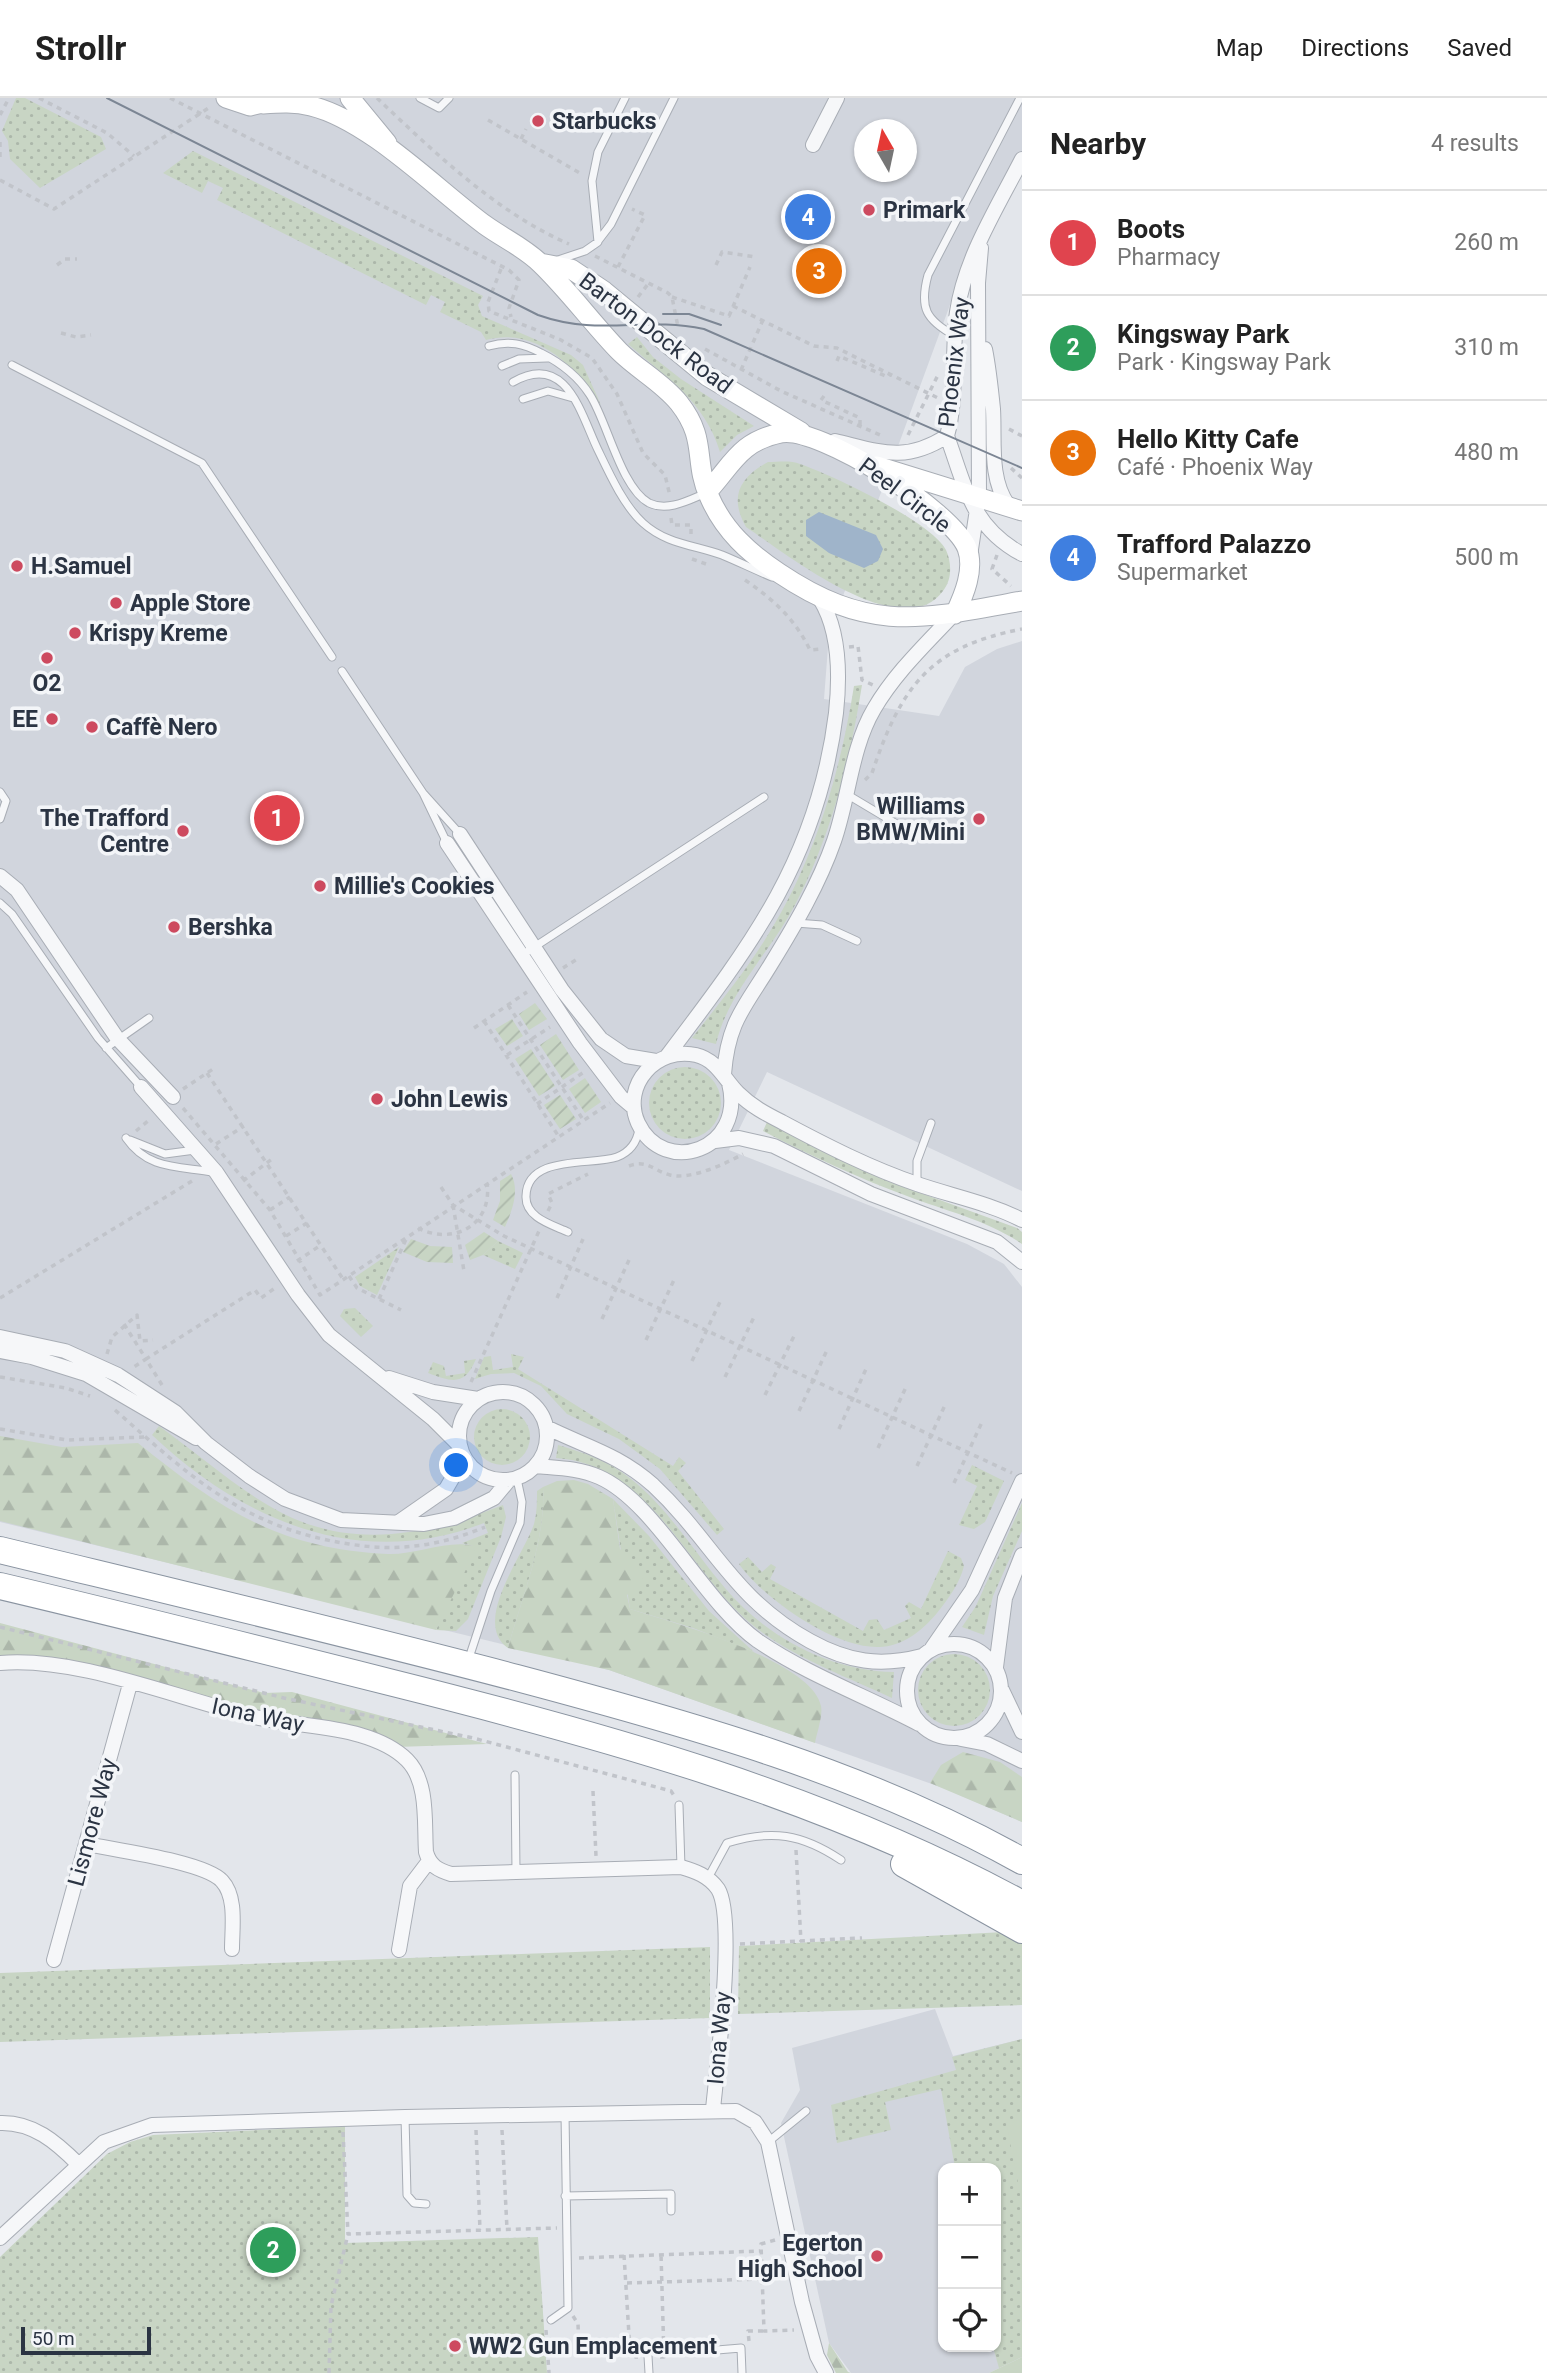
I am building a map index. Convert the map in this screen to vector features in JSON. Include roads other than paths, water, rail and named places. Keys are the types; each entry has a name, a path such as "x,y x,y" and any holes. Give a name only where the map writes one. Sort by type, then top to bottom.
{"highway":[{"path":"0,1550 467,1665 695,1726 825,1771 1022,1850"},
{"path":"0,1586 547,1721 793,1801 944,1864 1022,1905"},
{"path":"793,1801 855,1839 972,1900 1022,1930"},
{"path":"922,1812 1022,1861"}],"main road":[{"name":"Barton Dock Road","path":"350,98 392,149"},
{"name":"Barton Dock Road","path":"219,102 250,106 271,101 321,108 392,149 485,225 540,263 621,352 664,387 687,414 700,442 703,480 707,492"},
{"name":"Barton Dock Road","path":"540,263 571,269 707,376 807,435"},
{"path":"807,435 782,433 747,446 733,457 707,492 737,541 820,599 861,612 891,617 954,615 1018,602"},
{"name":"Peel Circle","path":"807,435 866,463 952,529 961,538 970,559"},
{"path":"866,463 973,500 1015,508"},
{"path":"954,615 967,581 970,559"}],"street":[{"path":"813,145 837,98"},
{"name":"Phoenix Way","path":"807,435 903,455 929,448 947,436 955,336 965,275 1022,159"},
{"path":"982,236 978,283 993,410 995,473 997,486 1015,508"},
{"path":"970,559 980,313"},
{"path":"947,436 987,528 1022,554"},
{"path":"820,599 831,617 839,684 833,737 808,831 776,903 746,951 662,1059 639,1082 634,1108 638,1123 660,1146 674,1151 690,1152 728,1138 774,1146 872,1194 997,1242 1022,1262"},
{"path":"715,1141 732,1114 733,1098 726,1078 730,1032 738,1012 796,923 834,842 855,794 858,747 873,710 907,663 954,615"},
{"path":"460,834 528,946 580,1043 621,1097 634,1108"},
{"path":"447,843 507,939 528,946 601,1039 626,1056 662,1059 683,1053 698,1055 713,1063 763,1112 836,1150 917,1184 1022,1220"},
{"path":"0,876 17,890 111,1043 173,1097"},
{"path":"141,1087 216,1172 329,1335 362,1365 381,1376 433,1392 478,1399"},
{"path":"0,1337 37,1344 82,1359 127,1379 167,1406 206,1443 258,1481 311,1511 341,1520 424,1524 454,1518 494,1498 513,1480 536,1466 544,1454 546,1427 541,1413 519,1395 491,1393 478,1399 461,1419 461,1452 446,1489 400,1521"},
{"path":"0,1351 32,1357 86,1374 129,1397 168,1424 206,1443"},
{"path":"381,1376 483,1476 513,1480"},
{"path":"546,1427 598,1448 633,1468 674,1508 743,1592 783,1626 856,1661 883,1663 927,1652 945,1644 974,1648 996,1667"},
{"path":"536,1466 587,1472 613,1486 653,1524 734,1621 757,1640 810,1671 919,1724 930,1732 987,1744 1022,1761"},
{"path":"919,1724 906,1697 907,1682 972,1590 1022,1479"},
{"path":"1022,1555 1002,1609 996,1667 1002,1690 1022,1732"},
{"name":"Iona Way","path":"0,1663 39,1663 81,1669 257,1718 359,1735 394,1748 409,1762 419,1778 429,1861"},
{"name":"Lismore Way","path":"54,1960 130,1684"},
{"path":"958,1738 972,1735 989,1723 1000,1704 1002,1690"},
{"path":"87,1843 197,1868 221,1880 230,1900 232,1949"},
{"path":"399,1950 410,1886 429,1861 438,1870 451,1874 681,1867 708,1878"},
{"name":"Iona Way","path":"708,1878 718,1889 723,1908 724,1945 724,1982 713,2109"},
{"path":"0,2238 78,2164 118,2134 152,2125 713,2109 746,2115 755,2122 768,2142 810,2330 817,2356 826,2373"},
{"path":"0,2123 25,2126 42,2133 78,2164"}],"lane":[{"path":"420,98 439,108 449,98"},
{"path":"598,242 592,181 598,152 625,98"},
{"path":"540,263 585,251 598,242 611,224 674,98"},
{"path":"955,336 934,324 926,312 926,284 1020,98"},
{"path":"489,345 516,343 551,358 575,376 591,396 611,446 644,498 659,506 670,505 707,492"},
{"path":"502,366 526,358 551,358"},
{"path":"12,365 202,463 332,657"},
{"path":"513,382 534,374 548,375 562,382 583,412 603,461 646,526 670,541 719,554 803,589"},
{"path":"523,399 542,391 573,398"},
{"path":"342,671 423,793 447,843"},
{"path":"0,792 6,802 0,820"},
{"path":"423,793 450,819 460,834"},
{"path":"855,794 910,832"},
{"path":"528,946 764,797"},
{"path":"0,903 12,914 111,1043 141,1087"},
{"path":"796,923 822,925 857,941"},
{"path":"111,1043 149,1018"},
{"path":"568,1232 530,1211 526,1202 528,1185 535,1177 559,1165 609,1159 625,1153 637,1138 638,1123"},
{"path":"917,1184 918,1161 931,1124"},
{"path":"197,1149 165,1154 127,1138 137,1151 159,1165 216,1172"},
{"path":"467,1665 491,1591 520,1523 522,1502 513,1480"},
{"path":"515,1775 516,1872"},
{"path":"679,1805 681,1867"},
{"path":"708,1878 727,1843 745,1838 795,1836 818,1845 841,1860"},
{"path":"768,2142 806,2110"},
{"path":"551,2320 568,2308 565,2113"},
{"path":"405,2117 407,2195 414,2203 426,2204"},
{"path":"565,2196 671,2194 671,2211"},
{"path":"717,2350 741,2348 742,2373"},
{"path":"648,2356 649,2373"}],"water":[{"path":"819,512 876,535 883,549 878,561 864,568 829,553 806,536 806,520"}],"tram line":[{"path":"107,98 538,315 582,325 661,324 704,329 1022,468"},
{"path":"663,314 689,314 721,325"}],"place":[{"name":"Starbucks","path":"538,121"},
{"name":"Primark","path":"869,210"},
{"name":"Trafford Palazzo","path":"808,217"},
{"name":"Hello Kitty Cafe","path":"819,271"},
{"name":"H.Samuel","path":"17,566"},
{"name":"Apple Store","path":"116,603"},
{"name":"Krispy Kreme","path":"75,633"},
{"name":"O2","path":"47,658"},
{"name":"EE","path":"52,719"},
{"name":"Caffè Nero","path":"92,727"},
{"name":"Boots","path":"277,818"},
{"name":"Williams BMW/Mini","path":"979,819"},
{"name":"The Trafford Centre","path":"183,831"},
{"name":"Millie's Cookies","path":"320,886"},
{"name":"Bershka","path":"174,927"},
{"name":"John Lewis","path":"377,1099"},
{"name":"Kingsway Park","path":"273,2250"},
{"name":"Egerton High School","path":"877,2256"},
{"name":"WW2 Gun Emplacement","path":"455,2346"}]}
